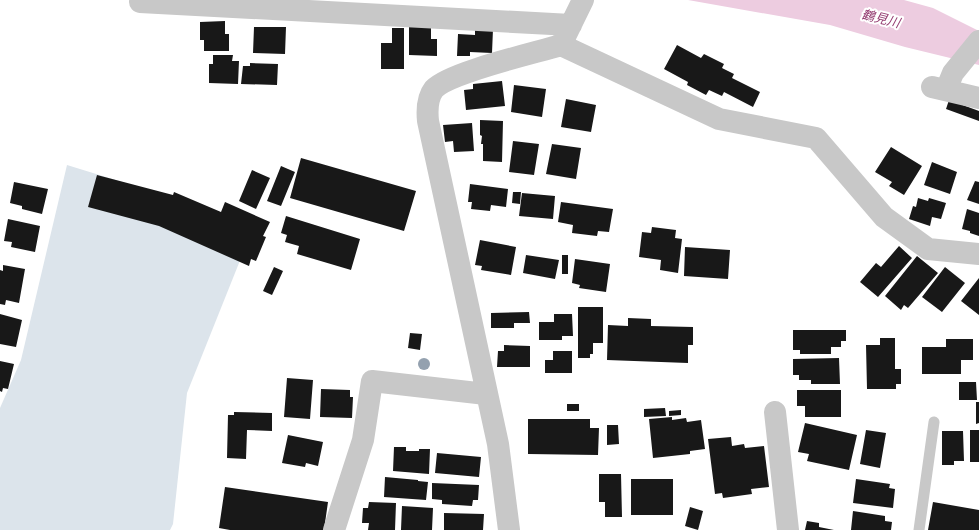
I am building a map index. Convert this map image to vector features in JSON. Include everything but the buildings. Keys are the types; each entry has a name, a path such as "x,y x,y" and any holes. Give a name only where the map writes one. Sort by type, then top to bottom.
{"street":[{"path":"140,2 576,13 561,45"},
{"path":"979,41 942,86 979,98"},
{"path":"509,530 498,444 428,122 429,98 434,89 457,75 561,45 719,119 816,138 884,217 928,249 979,254"},
{"path":"334,530 363,440 372,381 486,394"},
{"path":"775,412 788,530"}],"lane":[{"path":"919,530 934,422"}],"shaded area":[{"path":"67,165 255,223 187,393 173,524 170,530 0,530 0,408 21,360"}],"water":[{"name":"鶴見川","path":"688,0 904,0 933,8 979,31 979,65 905,47 830,25"}]}
